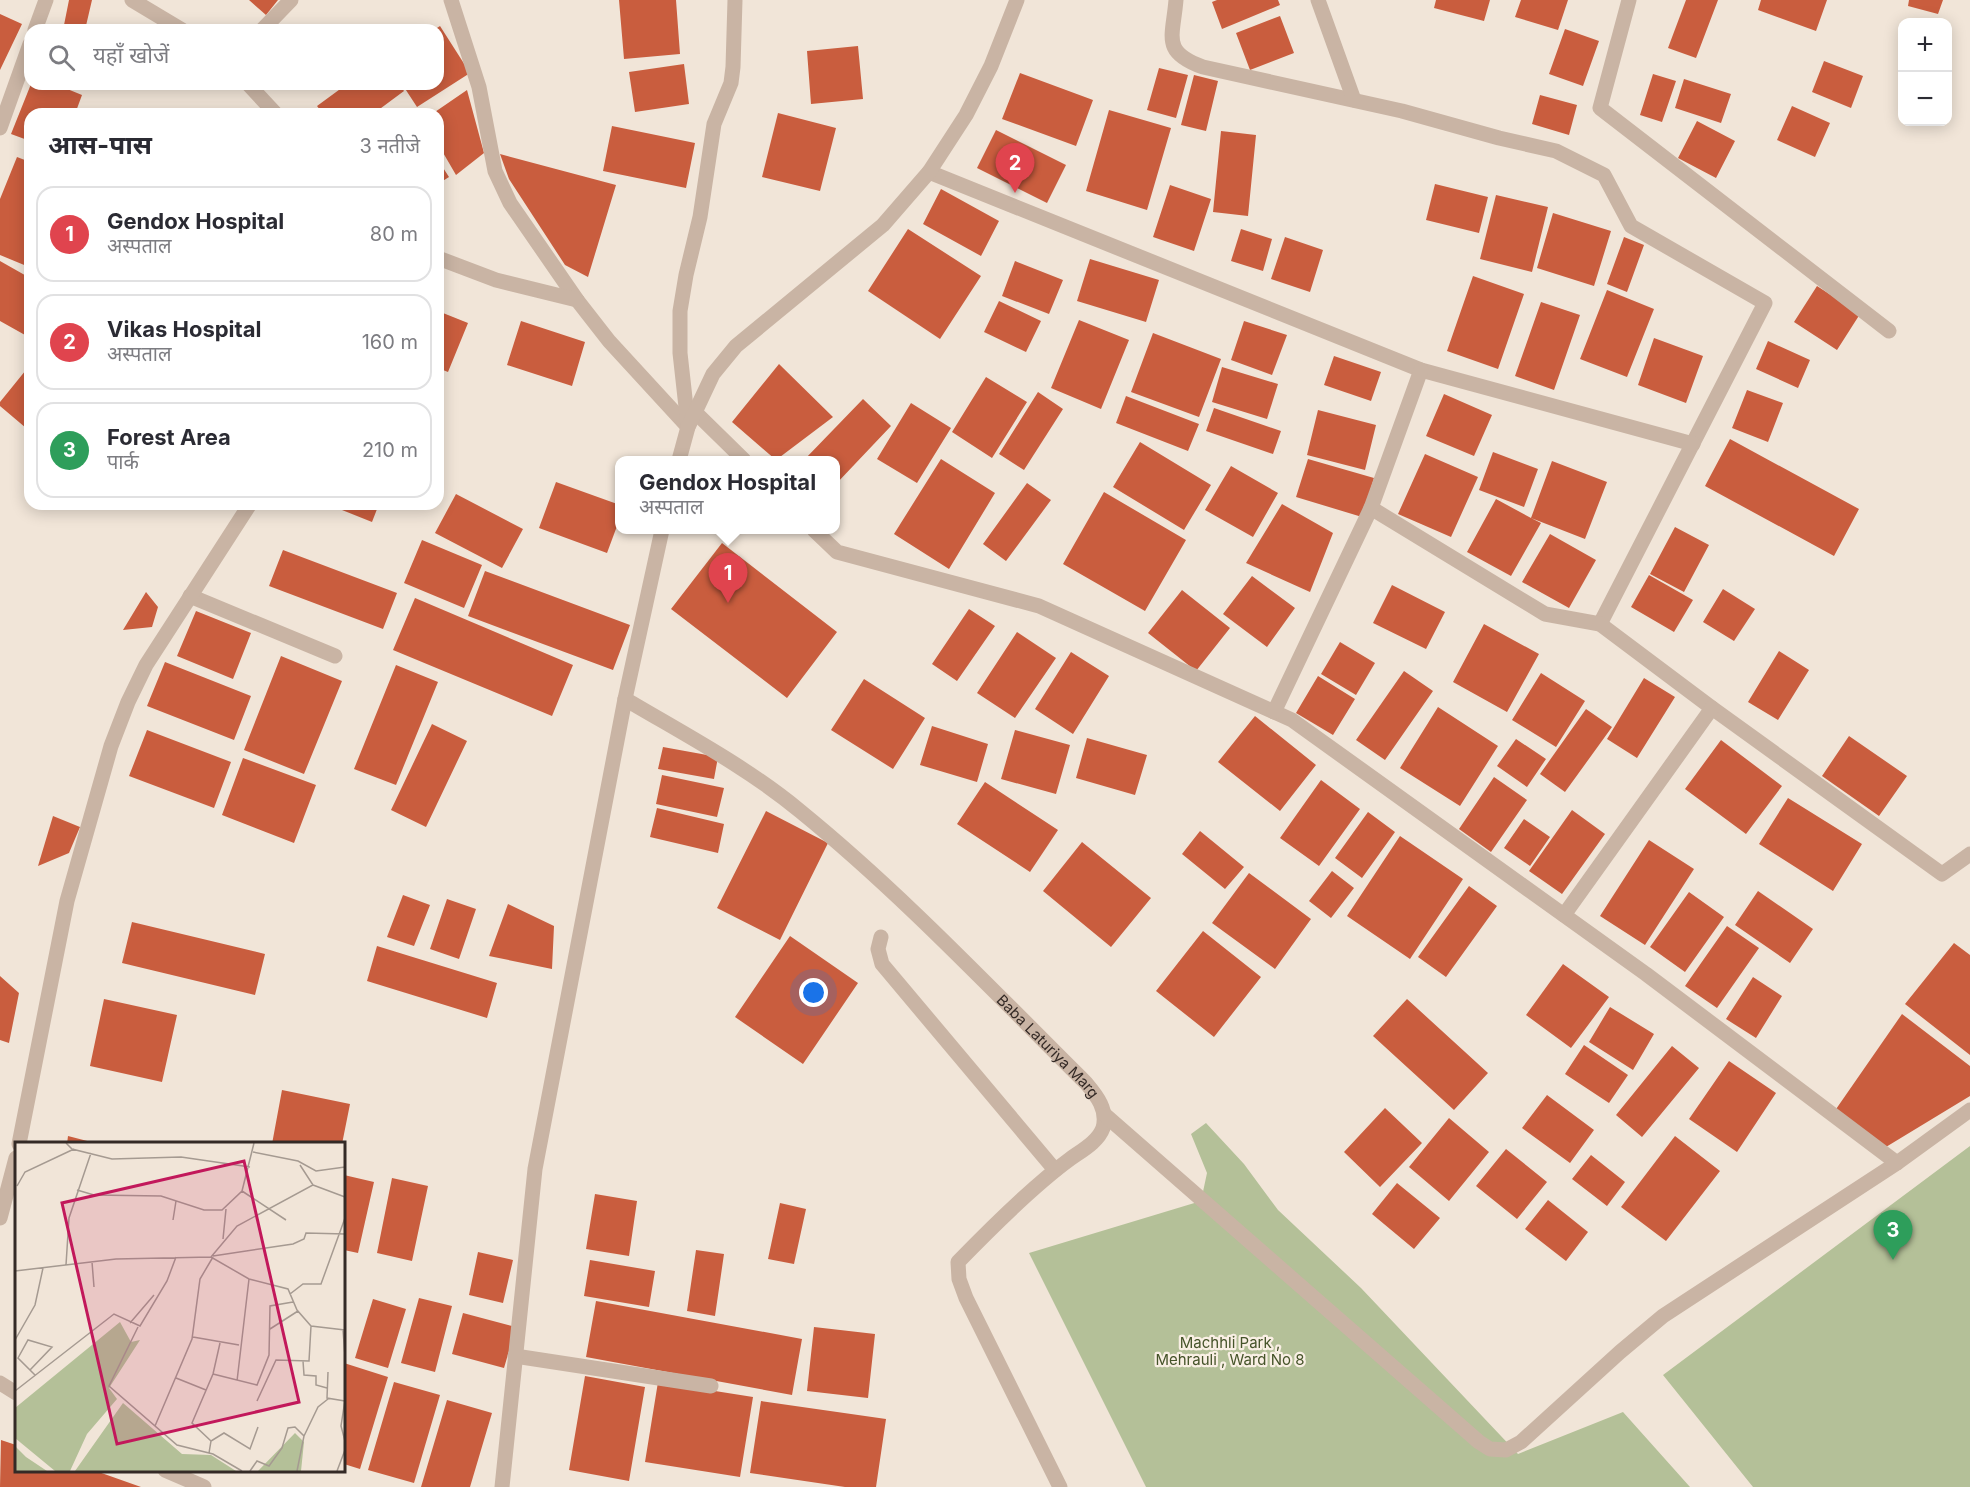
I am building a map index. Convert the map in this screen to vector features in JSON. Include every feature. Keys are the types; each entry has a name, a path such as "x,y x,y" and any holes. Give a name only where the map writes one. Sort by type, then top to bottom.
{"street":[{"path":"37,24 46,0"},
{"path":"132,0 172,24"},
{"path":"268,24 291,0"},
{"path":"451,0 478,87 495,171 510,203 577,300 609,341 691,419 739,456"},
{"path":"691,419 680,353 680,311 700,217 714,124 730,83 733,67 735,0"},
{"path":"680,456 691,419 713,374 736,346 883,225 929,172 966,115 981,86 1017,0"},
{"path":"1176,0 1172,44 1177,55 1189,62 1402,111 1566,156 1604,175 1631,226 1766,303 1600,624"},
{"path":"1318,0 1354,100"},
{"path":"1629,0 1600,108 1889,331"},
{"path":"0,128 24,61"},
{"path":"254,90 270,108"},
{"path":"929,172 1421,370 1693,444"},
{"path":"444,260 496,280 577,300"},
{"path":"1274,712 1371,508 1421,370"},
{"path":"1371,508 1545,614 1600,624 1942,874 1970,854"},
{"path":"19,1142 67,901 111,746 128,702 146,665 246,510"},
{"path":"502,1487 537,1158 625,699 661,534"},
{"path":"818,534 837,552 1039,606 1292,720 1646,974 1897,1163"},
{"path":"190,596 335,656"},
{"name":"Baba Laturiya Marg","path":"625,699 735,765 799,810 913,912 1100,1099 1105,1115 1103,1129 1095,1140 1055,1170 958,1262 959,1279 966,1298 1060,1487"},
{"path":"1564,915 1712,708"},
{"path":"881,936 878,949 882,964 1055,1170"},
{"path":"1105,1115 1479,1442 1490,1449 1506,1450 1529,1436 1620,1352 1663,1316 1897,1163 1970,1110"},
{"path":"0,1218 15,1162"},
{"path":"515,1356 711,1386"},
{"path":"0,1383 15,1392"},
{"path":"170,1472 204,1487"}],"green space":[{"name":"Machhli Park , Mehrauli , Ward No 8","path":"1206,1123 1244,1164 1278,1210 1361,1288 1518,1454 1623,1412 1690,1487 1146,1487 1029,1253 1201,1201 1207,1173 1191,1134"},
{"path":"1970,1146 1970,1487 1753,1487 1663,1375"}],"building":[{"path":"69,0 92,0 86,24 64,24"},
{"path":"249,0 278,0 266,15"},
{"path":"619,0 676,0 680,54 624,59"},
{"path":"1217,0 1278,0 1280,5 1222,29 1212,2"},
{"path":"1436,0 1490,0 1484,21 1434,8"},
{"path":"1521,0 1568,0 1558,30 1515,17"},
{"path":"1686,0 1718,0 1696,58 1668,48"},
{"path":"1761,0 1827,0 1816,31 1758,10"},
{"path":"1909,0 1943,0 1938,14 1908,6"},
{"path":"0,14 22,24 0,70"},
{"path":"1280,16 1294,53 1250,70 1236,33"},
{"path":"1565,29 1599,41 1583,86 1549,74"},
{"path":"444,32 470,73 444,90"},
{"path":"858,46 863,99 811,104 807,51"},
{"path":"1824,61 1863,76 1851,108 1812,92"},
{"path":"684,64 689,104 635,112 629,72"},
{"path":"1159,68 1188,75 1176,118 1147,110"},
{"path":"1020,73 1093,100 1076,146 1002,119"},
{"path":"1653,74 1676,81 1662,122 1640,115"},
{"path":"1194,75 1218,81 1206,131 1181,125"},
{"path":"1684,79 1731,94 1721,123 1675,108"},
{"path":"29,90 70,90 82,95 77,108 24,108 24,139 11,134"},
{"path":"339,90 404,91 381,108 318,108 317,106"},
{"path":"406,90 444,90 417,107"},
{"path":"467,90 484,153 456,175 444,154 444,108 441,108"},
{"path":"1540,95 1577,105 1569,135 1532,124"},
{"path":"1792,106 1830,123 1815,157 1777,140"},
{"path":"1109,110 1171,128 1147,210 1086,191"},
{"path":"778,113 836,128 820,191 762,177"},
{"path":"1697,121 1735,141 1716,178 1678,158"},
{"path":"612,126 695,143 686,188 603,171"},
{"path":"996,130 1066,165 1047,203 977,168"},
{"path":"1221,131 1256,135 1248,216 1213,212"},
{"path":"500,154 616,185 588,277 565,265 509,179"},
{"path":"17,157 24,160 24,265 0,255 0,199"},
{"path":"444,169 449,177 444,180"},
{"path":"1435,184 1488,197 1479,233 1426,220"},
{"path":"1170,185 1211,199 1194,251 1153,237"},
{"path":"941,189 999,221 981,256 923,224"},
{"path":"1496,195 1548,207 1532,272 1480,259"},
{"path":"1553,213 1611,231 1594,286 1537,268"},
{"path":"908,229 981,276 940,339 868,291"},
{"path":"1241,229 1272,239 1263,271 1231,261"},
{"path":"1285,237 1323,250 1310,292 1271,279"},
{"path":"1624,237 1644,245 1627,292 1607,284"},
{"path":"1090,259 1159,280 1146,322 1077,301"},
{"path":"0,261 24,275 24,334 0,321"},
{"path":"1015,261 1063,280 1049,314 1002,296"},
{"path":"1473,276 1524,294 1498,369 1447,351"},
{"path":"1817,286 1860,314 1837,350 1794,322"},
{"path":"1607,290 1654,309 1627,377 1580,359"},
{"path":"999,301 1041,321 1026,352 984,332"},
{"path":"1541,302 1580,315 1554,390 1515,376"},
{"path":"444,313 468,323 448,372 444,370"},
{"path":"1079,320 1129,340 1101,409 1051,388"},
{"path":"521,321 585,342 572,386 507,365"},
{"path":"1244,321 1287,335 1272,375 1231,360"},
{"path":"1153,333 1221,359 1199,417 1131,392"},
{"path":"1654,338 1703,356 1686,403 1638,385"},
{"path":"1768,341 1810,360 1798,388 1756,369"},
{"path":"1334,356 1381,372 1371,401 1324,385"},
{"path":"779,364 833,417 781,456 771,456 732,422"},
{"path":"1222,367 1278,384 1267,419 1212,402"},
{"path":"24,372 24,426 0,406 0,402"},
{"path":"986,377 1027,402 992,458 952,432"},
{"path":"1747,390 1783,403 1768,442 1732,428"},
{"path":"1038,392 1063,409 1024,470 999,454"},
{"path":"1444,394 1492,415 1474,456 1426,436"},
{"path":"1126,396 1199,424 1188,451 1116,423"},
{"path":"863,399 891,426 840,480 840,456 808,456"},
{"path":"911,403 951,428 917,483 877,459"},
{"path":"1214,408 1281,431 1273,454 1206,431"},
{"path":"1318,410 1376,425 1365,470 1307,455"},
{"path":"1730,439 1859,509 1834,556 1705,486"},
{"path":"1140,442 1211,485 1184,530 1113,487"},
{"path":"1493,452 1538,469 1524,507 1479,490"},
{"path":"1425,454 1478,477 1451,537 1398,514"},
{"path":"941,459 995,493 949,569 894,534"},
{"path":"1308,459 1374,478 1362,517 1296,497"},
{"path":"1552,461 1607,482 1585,539 1531,518"},
{"path":"1231,466 1278,493 1253,537 1205,510"},
{"path":"556,482 615,503 615,531 607,553 539,528"},
{"path":"1027,483 1051,500 1006,561 983,544"},
{"path":"1104,492 1186,540 1145,611 1063,564"},
{"path":"456,494 523,529 502,568 435,533"},
{"path":"1496,499 1541,523 1511,576 1467,552"},
{"path":"1282,504 1333,533 1310,592 1246,563"},
{"path":"342,510 377,510 372,522"},
{"path":"1675,527 1709,545 1684,592 1650,574"},
{"path":"1550,534 1596,560 1569,608 1522,582"},
{"path":"422,540 482,565 464,608 404,583"},
{"path":"722,543 837,632 787,698 671,609"},
{"path":"283,550 397,593 383,629 269,586"},
{"path":"485,571 630,625 613,670 468,616"},
{"path":"1649,575 1693,600 1674,632 1631,607"},
{"path":"1252,576 1295,608 1267,647 1223,614"},
{"path":"1392,585 1445,612 1426,649 1373,623"},
{"path":"1723,589 1755,609 1734,641 1703,622"},
{"path":"1182,590 1230,628 1196,671 1148,633"},
{"path":"146,592 158,607 152,627 123,630"},
{"path":"415,598 573,665 552,716 393,650"},
{"path":"969,609 995,626 957,681 932,664"},
{"path":"196,611 251,633 233,679 177,656"},
{"path":"1484,624 1539,654 1507,712 1453,682"},
{"path":"1017,632 1056,658 1015,718 977,693"},
{"path":"1340,642 1375,663 1356,695 1321,674"},
{"path":"1779,651 1809,670 1778,720 1748,702"},
{"path":"1071,652 1109,676 1073,734 1035,709"},
{"path":"281,656 342,681 304,774 244,750"},
{"path":"165,662 251,696 234,740 147,706"},
{"path":"396,665 438,682 396,785 354,769"},
{"path":"1404,671 1433,691 1385,760 1356,740"},
{"path":"1541,673 1585,701 1556,747 1512,720"},
{"path":"1318,676 1355,699 1333,735 1296,713"},
{"path":"1644,678 1675,697 1637,758 1607,739"},
{"path":"864,679 925,718 893,769 831,730"},
{"path":"1438,707 1498,746 1460,806 1400,768"},
{"path":"1586,709 1612,727 1565,792 1540,774"},
{"path":"1255,716 1316,765 1280,811 1218,762"},
{"path":"432,724 467,741 426,827 391,810"},
{"path":"932,726 988,744 977,782 920,765"},
{"path":"147,730 231,762 214,808 129,776"},
{"path":"1015,730 1070,745 1056,794 1001,779"},
{"path":"1849,736 1907,776 1879,816 1822,776"},
{"path":"1087,738 1147,755 1135,795 1076,778"},
{"path":"1516,739 1546,759 1527,787 1497,766"},
{"path":"1721,740 1782,786 1746,834 1685,789"},
{"path":"663,747 718,757 714,779 658,769"},
{"path":"243,758 316,785 294,843 222,815"},
{"path":"662,775 724,788 717,817 656,804"},
{"path":"1494,777 1527,800 1491,852 1459,829"},
{"path":"1321,780 1360,809 1319,866 1280,838"},
{"path":"985,782 1058,830 1030,872 957,824"},
{"path":"1788,798 1862,844 1833,891 1759,844"},
{"path":"657,808 724,824 718,853 650,837"},
{"path":"1572,810 1605,834 1562,894 1529,871"},
{"path":"766,811 828,843 780,940 717,908"},
{"path":"1368,812 1395,832 1362,878 1335,858"},
{"path":"53,816 80,827 69,853 38,866"},
{"path":"1524,819 1550,837 1530,866 1504,848"},
{"path":"1200,831 1244,867 1225,889 1182,854"},
{"path":"1400,836 1463,879 1410,959 1347,916"},
{"path":"1649,840 1694,869 1645,945 1600,916"},
{"path":"1082,842 1151,898 1111,947 1043,891"},
{"path":"1332,871 1354,888 1331,918 1309,901"},
{"path":"1249,873 1311,919 1275,969 1212,923"},
{"path":"1469,886 1497,906 1446,977 1418,957"},
{"path":"1758,891 1813,929 1790,963 1735,925"},
{"path":"1689,892 1724,917 1685,972 1650,947"},
{"path":"403,895 430,905 414,946 387,937"},
{"path":"447,899 476,909 459,959 430,949"},
{"path":"508,904 554,926 552,969 489,956"},
{"path":"132,922 265,954 255,995 122,963"},
{"path":"1727,926 1759,948 1717,1008 1685,986"},
{"path":"1203,931 1261,977 1214,1037 1156,991"},
{"path":"790,936 858,983 803,1064 735,1017"},
{"path":"1954,943 1970,955 1970,1055 1905,1004"},
{"path":"377,946 497,983 487,1018 367,981"},
{"path":"1563,964 1609,997 1571,1048 1526,1015"},
{"path":"0,976 19,993 9,1043 0,1040"},
{"path":"1753,977 1782,996 1756,1038 1726,1019"},
{"path":"104,999 177,1015 162,1082 90,1066"},
{"path":"1407,999 1488,1073 1454,1110 1373,1036"},
{"path":"1610,1007 1654,1034 1633,1070 1589,1042"},
{"path":"1902,1014 1970,1066 1970,1096 1881,1150 1834,1112"},
{"path":"1584,1045 1628,1075 1609,1103 1565,1074"},
{"path":"1672,1046 1699,1068 1642,1137 1616,1115"},
{"path":"1729,1061 1776,1093 1737,1152 1689,1119"},
{"path":"282,1090 350,1104 342,1142 272,1142"},
{"path":"1547,1095 1594,1130 1570,1163 1522,1128"},
{"path":"1385,1108 1422,1143 1380,1187 1344,1152"},
{"path":"1449,1118 1489,1152 1449,1201 1409,1167"},
{"path":"68,1136 91,1142 67,1142"},
{"path":"1675,1136 1720,1171 1666,1241 1621,1207"},
{"path":"1506,1149 1547,1182 1517,1219 1476,1186"},
{"path":"1591,1155 1625,1182 1607,1206 1572,1179"},
{"path":"345,1175 374,1182 358,1253 345,1250"},
{"path":"392,1178 428,1186 412,1261 377,1253"},
{"path":"1397,1183 1440,1218 1414,1249 1372,1214"},
{"path":"595,1194 637,1201 629,1256 586,1249"},
{"path":"1548,1200 1588,1232 1566,1261 1525,1229"},
{"path":"780,1203 806,1209 794,1264 768,1259"},
{"path":"696,1250 724,1254 715,1316 687,1311"},
{"path":"478,1252 513,1260 503,1303 469,1295"},
{"path":"590,1260 655,1271 649,1307 584,1296"},
{"path":"419,1298 452,1306 435,1372 401,1363"},
{"path":"373,1299 406,1309 388,1368 355,1358"},
{"path":"596,1301 802,1339 792,1395 586,1357"},
{"path":"463,1313 516,1327 504,1368 452,1354"},
{"path":"814,1327 875,1334 868,1398 807,1391"},
{"path":"345,1363 388,1377 360,1469 345,1464"},
{"path":"585,1376 645,1387 629,1481 569,1470"},
{"path":"394,1382 440,1395 414,1483 368,1470"},
{"path":"658,1382 753,1397 740,1477 645,1462"},
{"path":"447,1400 492,1413 470,1487 421,1487"},
{"path":"761,1401 886,1419 876,1487 845,1487 750,1473"},
{"path":"1,1440 15,1445 15,1472 99,1472 141,1487 0,1487"}],"place":[{"name":"Vikas Hospital","path":"1015,193"},
{"name":"Gendox Hospital","path":"728,603"},
{"name":"Forest Area","path":"1893,1260"}]}
